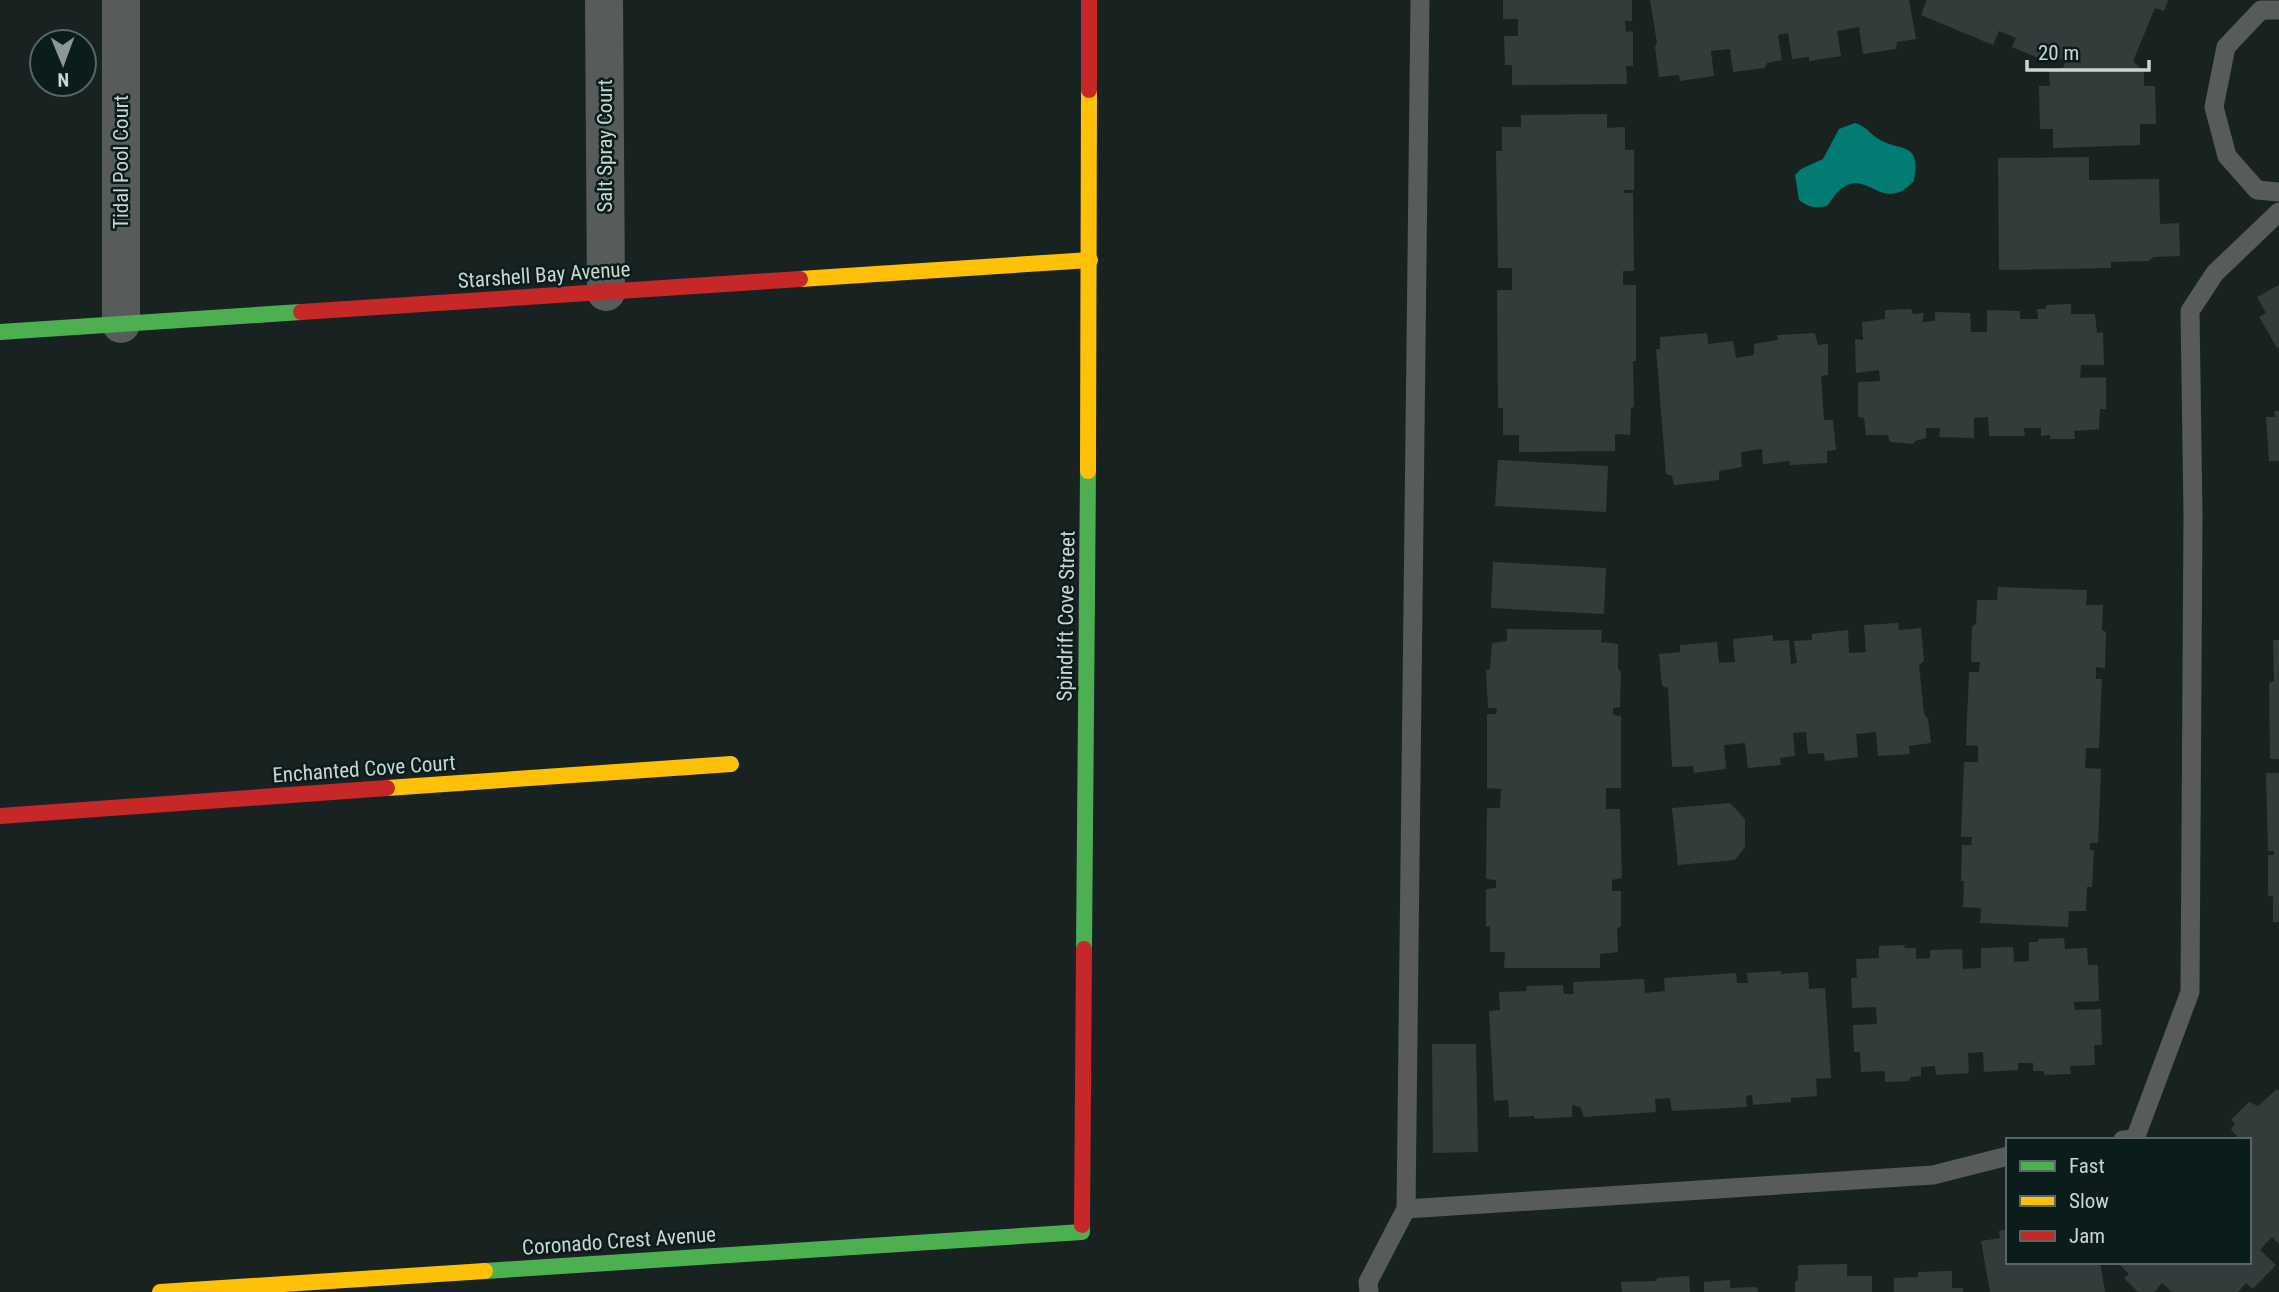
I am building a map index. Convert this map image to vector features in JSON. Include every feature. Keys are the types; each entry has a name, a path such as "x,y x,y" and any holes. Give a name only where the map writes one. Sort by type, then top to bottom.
{"street":[{"name":"Tidal Pool Court","path":"121,0 121,324"},
{"name":"Salt Spray Court","path":"604,0 606,292"},
{"name":"Spindrift Cove Street","path":"1082,1232 1090,260 1089,0"},
{"name":"Starshell Bay Avenue","path":"0,332 1090,260"},
{"name":"Enchanted Cove Court","path":"0,816 731,764"},
{"name":"Coronado Crest Avenue","path":"160,1292 1082,1232"}],"lane":[{"path":"1368,1292 1368,1282 1406,1209 1420,0"},
{"path":"2279,10 2261,10 2227,47 2214,107 2227,156 2257,190 2279,192"},
{"path":"2134,1138 2190,992 2193,529 2190,312 2216,273 2279,212"},
{"path":"1406,1209 1933,1175 2006,1157"}],"water":[{"path":"1855,123 1877,138 1912,153 1916,168 1914,181 1893,194 1852,184 1840,190 1827,206 1813,207 1803,203 1799,200 1795,175 1801,169 1823,159 1839,129"}],"building":[{"path":"1503,0 1632,0 1632,21 1625,21 1626,32 1633,31 1633,66 1626,66 1627,84 1512,85 1512,65 1505,65 1504,36 1518,36 1518,19 1503,19"},
{"path":"1650,0 1909,0 1916,39 1897,42 1896,49 1863,54 1859,27 1837,31 1841,56 1809,61 1809,57 1792,59 1788,33 1778,35 1782,60 1767,63 1765,68 1733,72 1730,49 1711,51 1714,76 1680,81 1679,75 1659,77"},
{"path":"1927,0 2168,0 2164,11 2155,8 2133,61 2144,72 2144,86 2155,86 2156,124 2140,124 2140,145 2053,148 2053,129 2040,129 2039,86 2050,86 2049,71 2062,70 2066,61 2046,52 2043,60 2012,47 2016,38 1999,31 1993,45 1921,15"},
{"path":"1607,114 1607,128 1625,127 1625,150 1634,150 1634,190 1624,190 1624,193 1633,193 1634,271 1623,271 1623,285 1636,285 1636,361 1633,361 1634,407 1631,408 1630,435 1615,434 1615,451 1519,452 1519,435 1503,435 1503,408 1498,408 1497,290 1512,290 1512,268 1498,268 1496,151 1502,151 1502,127 1521,127 1521,115"},
{"path":"2089,157 2089,180 2159,179 2160,224 2179,223 2180,256 2154,257 2148,261 2111,262 2111,268 1999,270 1998,158"},
{"path":"2279,285 2277,348 2259,317 2266,313 2257,297"},
{"path":"2071,304 2071,314 2095,314 2097,333 2103,332 2104,365 2081,365 2080,378 2106,377 2106,409 2100,409 2099,429 2074,431 2075,439 2050,439 2050,435 2041,436 2041,428 2024,428 2025,436 1989,436 1988,417 1974,418 1974,438 1939,437 1940,428 1926,428 1926,438 1913,444 1890,442 1888,435 1866,435 1864,418 1858,417 1858,382 1880,381 1879,370 1856,373 1855,339 1863,340 1862,322 1885,319 1885,310 1911,309 1913,314 1924,313 1922,322 1935,321 1935,312 1970,313 1971,332 1987,332 1987,310 2020,311 2020,319 2038,319 2037,309 2045,309 2047,305"},
{"path":"1707,333 1708,344 1733,341 1736,358 1754,355 1754,344 1778,340 1777,335 1815,333 1818,345 1828,344 1828,375 1821,376 1824,420 1833,420 1836,450 1827,451 1827,463 1790,465 1789,461 1763,464 1762,449 1741,452 1742,467 1719,471 1719,480 1674,485 1672,476 1666,474 1656,349 1660,349 1660,337"},
{"path":"2274,411 2279,411 2279,461 2269,461 2266,417 2275,417"},
{"path":"1498,460 1608,466 1606,512 1495,506"},
{"path":"1493,562 1606,568 1604,614 1491,608"},
{"path":"1998,587 2087,590 2086,605 2103,605 2102,630 2106,632 2105,668 2096,667 2096,679 2102,679 2099,748 2086,748 2085,768 2101,769 2098,843 2090,843 2090,850 2094,850 2092,887 2087,887 2086,911 2069,911 2068,927 1980,923 1981,908 1963,907 1962,845 1971,845 1972,837 1961,837 1964,762 1978,762 1978,746 1966,745 1969,672 1979,672 1980,662 1971,662 1972,626 1976,624 1977,600 1997,600"},
{"path":"1898,623 1899,630 1921,628 1924,661 1919,665 1924,714 1928,719 1931,743 1909,746 1910,754 1878,756 1876,732 1856,734 1858,757 1825,761 1824,753 1808,754 1806,732 1793,733 1795,756 1780,758 1781,765 1748,768 1745,743 1724,745 1726,769 1694,773 1693,766 1672,767 1668,688 1662,686 1659,654 1680,652 1680,645 1717,642 1719,663 1735,662 1733,639 1773,635 1773,641 1789,640 1791,664 1797,663 1794,641 1812,640 1812,634 1848,630 1849,653 1866,652 1864,625"},
{"path":"1507,629 1602,630 1601,642 1618,644 1618,669 1621,672 1620,707 1613,708 1613,715 1621,716 1621,788 1606,788 1606,809 1620,809 1622,878 1612,880 1612,891 1621,891 1621,926 1617,928 1618,952 1600,954 1600,968 1504,968 1505,952 1490,952 1490,926 1486,927 1486,889 1496,888 1496,880 1486,879 1487,808 1500,808 1501,789 1487,788 1487,714 1496,714 1497,708 1488,708 1486,670 1490,669 1493,643 1507,641"},
{"path":"2273,640 2279,640 2279,759 2270,759 2269,683 2274,681"},
{"path":"2266,773 2279,773 2279,922 2273,922 2273,897 2268,895 2268,855 2274,855 2274,851 2268,851"},
{"path":"1730,803 1745,819 1745,847 1735,860 1678,865 1672,808"},
{"path":"2064,938 2065,949 2087,948 2088,965 2098,965 2099,1001 2074,1002 2075,1010 2101,1009 2102,1045 2094,1045 2095,1065 2070,1066 2071,1074 2045,1075 2043,1071 2033,1071 2033,1063 2018,1063 2018,1070 1984,1072 1983,1052 1968,1053 1969,1073 1936,1075 1935,1066 1921,1067 1921,1076 1911,1077 1909,1081 1885,1082 1885,1071 1861,1072 1860,1052 1854,1052 1853,1025 1877,1024 1876,1007 1852,1008 1851,978 1857,978 1856,959 1879,958 1879,946 1905,945 1904,948 1916,948 1916,959 1930,958 1930,950 1962,949 1963,969 1981,968 1981,948 2013,947 2014,962 2029,961 2029,942"},
{"path":"1781,971 1781,974 1808,972 1809,989 1825,988 1831,1078 1816,1079 1817,1096 1791,1098 1791,1102 1753,1105 1752,1095 1746,1096 1747,1107 1672,1111 1670,1098 1655,1099 1656,1112 1584,1117 1580,1107 1572,1105 1572,1117 1535,1119 1534,1116 1509,1117 1508,1100 1494,1101 1489,1011 1500,1010 1499,992 1526,991 1527,986 1563,985 1564,994 1574,994 1573,982 1644,979 1645,993 1665,991 1664,978 1736,973 1737,983 1748,983 1747,973"},
{"path":"1432,1044 1476,1044 1478,1152 1433,1153"},
{"path":"2277,1089 2279,1091 2279,1244 2272,1237 2260,1250 2276,1265 2253,1289 2246,1283 2238,1292 2172,1292 2162,1283 2154,1292 2138,1292 2124,1278 2129,1274 2119,1264 2251,1264 2251,1138 2235,1138 2237,1136 2231,1130 2235,1123 2231,1120 2249,1102 2258,1106"},
{"path":"2006,1229 2006,1264 2100,1264 2105,1292 1990,1292 1981,1241 2000,1238 1999,1231"},
{"path":"1847,1264 1847,1276 1872,1276 1872,1292 1795,1292 1798,1265"},
{"path":"1952,1271 1952,1288 1963,1288 1963,1292 1894,1292 1894,1278 1918,1277 1918,1272"},
{"path":"1689,1276 1690,1292 1622,1292 1621,1282"},
{"path":"1730,1280 1730,1288 1757,1287 1758,1292 1704,1292 1704,1282"}],"traffic: fast":[{"path":"0,332 301,312"},
{"path":"1084,949 1088,471"},
{"path":"485,1271 1082,1232 1082,1225"}],"traffic: slow":[{"path":"1088,471 1089,90"},
{"path":"800,279 1090,260"},
{"path":"387,788 731,764"},
{"path":"160,1292 485,1271"}],"traffic: jam":[{"path":"1089,0 1089,90"},
{"path":"301,312 800,279"},
{"path":"0,816 387,788"},
{"path":"1082,1225 1084,949"}]}
